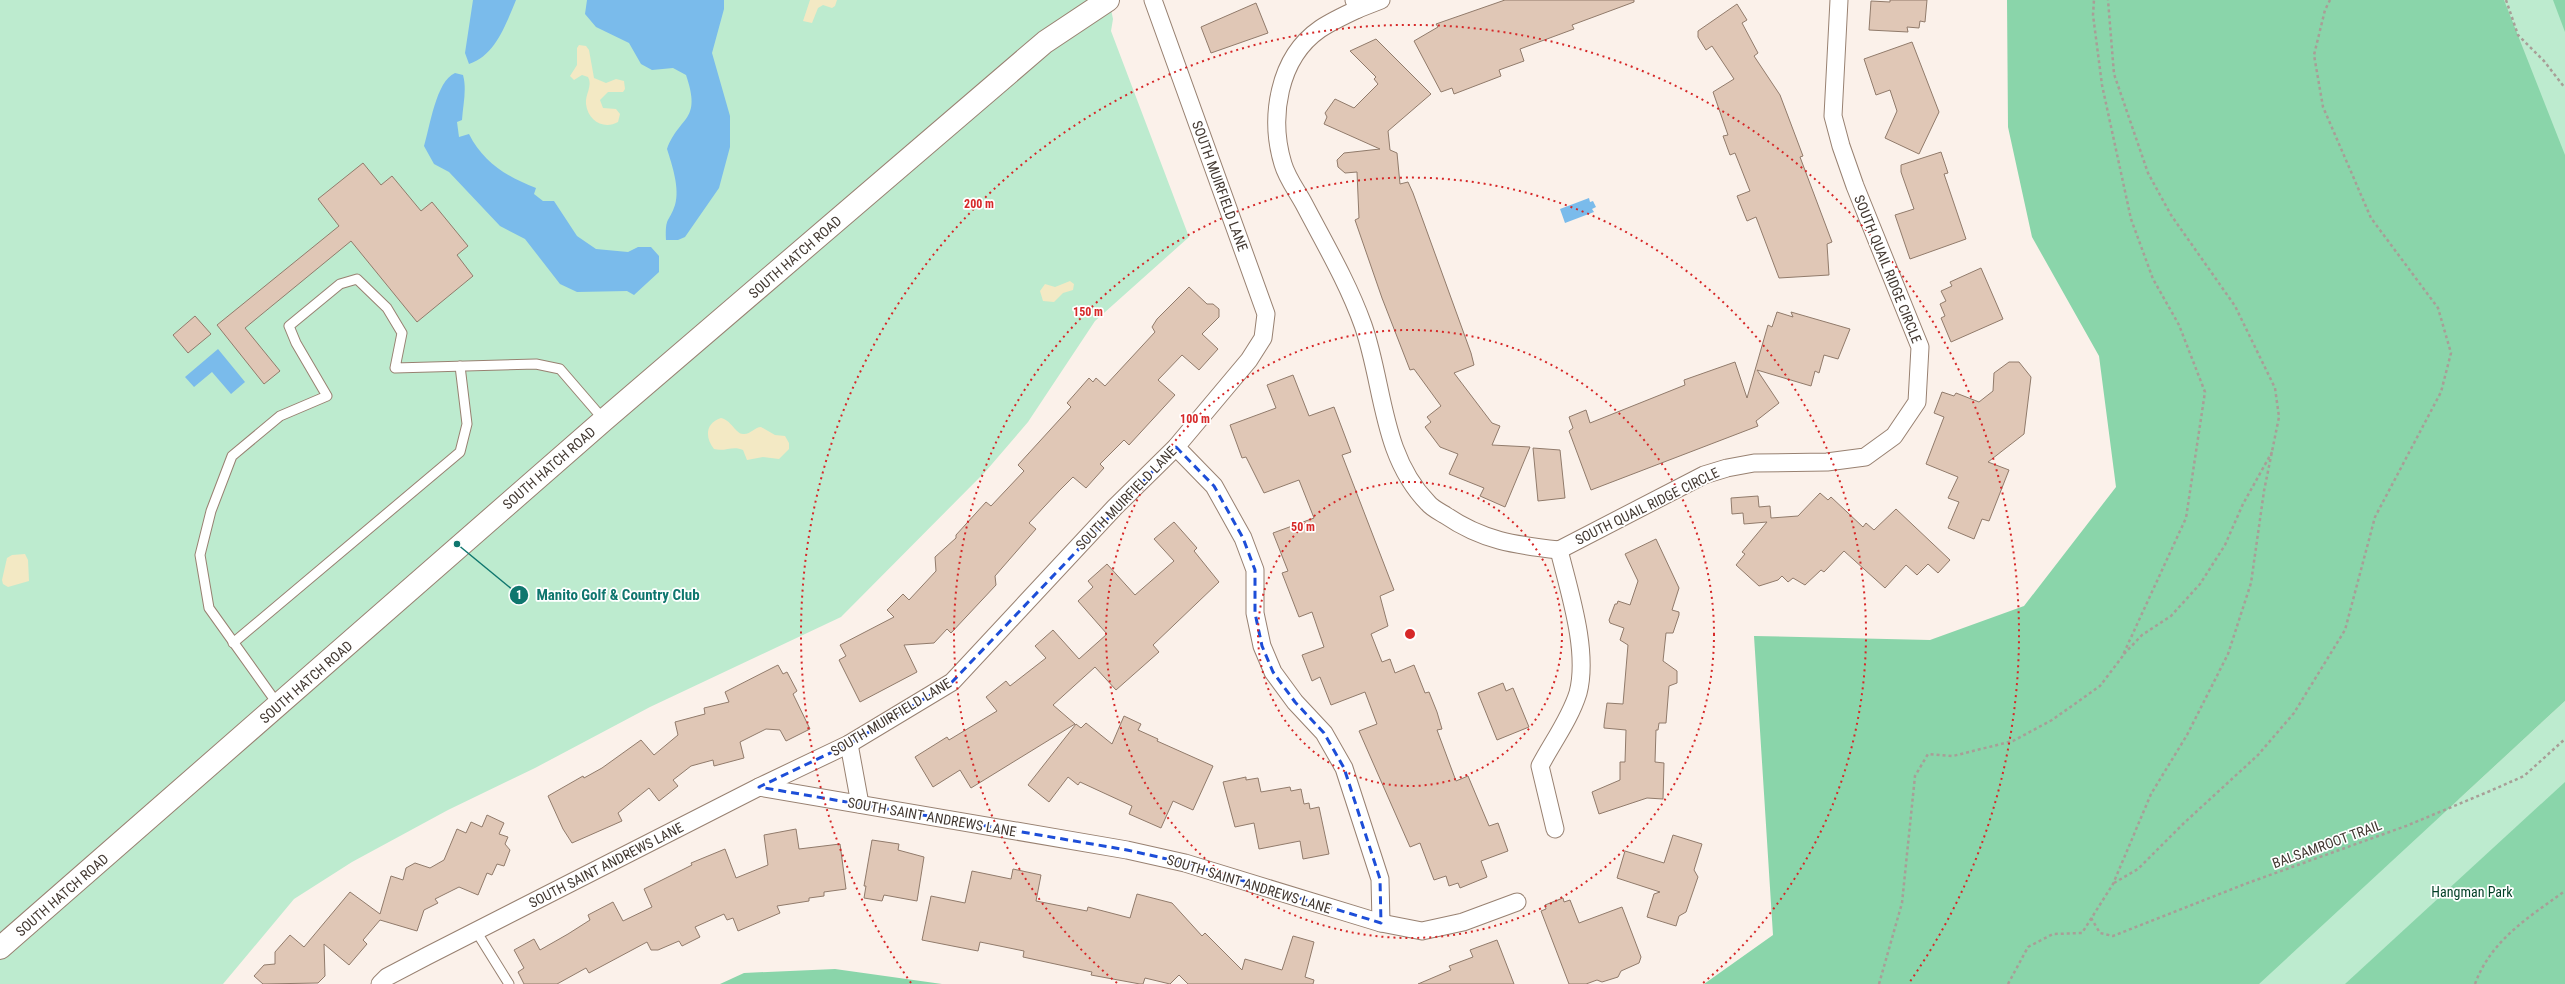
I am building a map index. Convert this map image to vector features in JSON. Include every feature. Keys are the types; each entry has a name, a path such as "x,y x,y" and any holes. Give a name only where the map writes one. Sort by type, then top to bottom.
{"main road":[{"name":"SOUTH HATCH ROAD","path":"0,948 279,706 604,420 1045,42 1108,0"}],"street":[{"name":"SOUTH MUIRFIELD LANE","path":"759,787 849,744 952,682 1115,507 1176,447 1249,360 1263,338 1266,314 1153,0"},
{"path":"1382,0 1356,4 1319,30 1298,51 1283,75 1278,104 1277,134 1283,165 1355,302 1370,345 1386,424 1401,465 1428,504 1467,531 1512,544 1559,550 1572,607 1581,660 1578,693 1540,766 1555,829"},
{"name":"SOUTH QUAIL RIDGE CIRCLE","path":"1559,550 1704,475 1727,468 1754,463 1828,462 1865,457 1894,436 1917,402 1920,347 1855,186 1841,146 1833,116 1839,0"},
{"path":"1176,447 1214,486 1243,538 1255,570 1255,613 1262,646 1273,672 1295,702 1324,733 1344,768 1380,880 1381,923"},
{"path":"849,744 860,804"},
{"name":"SOUTH SAINT ANDREWS LANE","path":"380,984 387,978 476,931 759,787 1185,863 1381,923 1422,931 1463,922 1518,902"}],"lane":[{"path":"279,706 209,608 200,555 211,511 232,456 280,416 327,396 296,343 289,326 340,284 357,279 387,308 402,332 395,368 536,364 560,369 604,420"},
{"path":"233,643 460,452 467,424 460,366"},
{"path":"476,931 509,984"}],"path":[{"path":"2094,0 2093,15 2102,85 2131,219 2153,279 2179,325 2205,392 2186,518 2122,657"},
{"path":"2008,984 2028,947 2053,934 2082,933 2113,884 2151,794 2187,735 2228,654 2251,583 2264,491 2274,448 2279,417 2275,388 2262,357 2235,306 2171,214 2148,173 2114,74 2108,0"},
{"path":"2113,884 2138,869 2184,822 2258,756 2294,713 2345,630 2375,517 2441,392 2451,353 2438,308 2371,218 2323,107 2314,55 2325,10 2330,0"},
{"path":"2506,0 2518,35 2544,61 2565,88"},
{"path":"1879,984 1902,903 1915,776 1928,754 1953,756 2013,741 2052,720 2100,686 2122,657 2142,635 2171,616 2200,584 2225,545 2243,504 2274,448"},
{"name":"BALSAMROOT TRAIL","path":"2091,918 2100,934 2113,936 2245,884 2406,826 2524,776 2565,739"},
{"path":"2476,984 2491,952 2522,920 2565,891"}],"highlighted area":[{"path":"1176,447 1214,486 1243,538 1255,570 1255,613 1262,646 1273,672 1295,702 1324,733 1344,768 1380,879 1381,923 1185,863 1127,850 759,787 849,744 952,682"}],"green space":[{"path":"0,0 1109,0 1113,19 1111,31 1189,237 1095,321 1028,422 986,471 841,617 650,707 535,768 448,810 352,862 294,899 223,984 0,984"},
{"path":"2007,0 2504,0 2565,155 2565,701 2259,984 1704,984 1773,935 1754,636 1930,640 2024,606 2116,487 2099,356 2032,237 2008,127"},
{"path":"2465,0 2565,0 2565,253"},
{"path":"2553,0 2565,0 2565,32"},
{"name":"Hangman Park","path":"2565,701 2565,984 1991,984 2459,799"},
{"path":"2565,782 2565,984 2345,984"},
{"path":"835,969 942,984 720,984 744,973"}],"sand":[{"path":"810,0 837,0 835,6 832,8 823,5 818,8 812,23 803,21"},
{"path":"579,45 586,46 589,50 594,78 606,83 616,79 624,81 625,89 623,92 608,92 600,100 603,108 616,109 620,114 618,122 607,125 602,124 593,119 587,110 586,104 590,84 588,77 582,75 574,80 570,76 577,65 577,48"},
{"path":"1070,281 1074,284 1073,290 1063,293 1054,302 1043,301 1040,291 1045,284 1055,287"},
{"path":"721,418 728,421 738,432 743,434 761,427 775,435 785,436 789,443 789,449 779,459 763,457 747,460 743,450 736,448 722,450 714,449 709,440 708,431 712,423"},
{"path":"25,554 28,560 29,581 8,587 3,584 2,580 7,558 12,555"}],"water":[{"path":"473,0 516,0 504,29 493,47 478,60 469,64 465,53"},
{"path":"587,0 724,0 724,9 712,53 730,116 730,147 719,188 685,237 678,240 666,240 667,223 675,205 677,191 675,177 667,149 672,138 687,117 690,110 692,102 686,75 673,68 652,70 641,64 629,43 596,27 585,14"},
{"path":"455,73 463,75 465,86 462,120 457,122 459,137 469,134 481,153 497,167 515,179 536,188 534,194 543,201 554,201 577,236 596,249 628,252 638,247 651,247 659,256 659,272 634,295 627,291 577,292 560,284 525,239 500,226 449,172 434,164 424,146 438,95 448,78"},
{"path":"1589,198 1590,202 1593,201 1596,207 1592,209 1594,212 1565,223 1560,209"},
{"path":"218,349 245,382 231,394 212,372 194,387 185,377"}],"building":[{"path":"1505,0 1634,0 1634,2 1572,25 1574,29 1520,49 1524,61 1499,70 1501,76 1454,94 1452,88 1441,92 1414,41 1438,27 1436,24"},
{"path":"1890,0 1927,0 1925,22 1920,21 1919,28 1907,27 1908,32 1869,30 1871,1 1890,2"},
{"path":"1256,3 1268,33 1211,53 1201,27"},
{"path":"1737,4 1747,20 1742,23 1758,53 1754,56 1780,95 1803,156 1800,157 1832,242 1827,244 1829,275 1779,278 1756,217 1747,221 1737,196 1750,191 1735,153 1730,155 1723,136 1728,135 1713,92 1734,79 1712,46 1706,50 1698,37 1698,31"},
{"path":"1376,39 1431,94 1388,131 1390,150 1397,153 1400,184 1408,182 1413,193 1471,353 1474,365 1454,373 1492,423 1500,426 1492,445 1530,447 1505,507 1480,496 1484,488 1449,474 1458,454 1440,447 1425,427 1431,422 1427,417 1441,406 1414,369 1410,370 1382,298 1355,220 1359,218 1357,172 1345,173 1338,167 1337,160 1344,153 1380,149 1324,124 1327,117 1325,113 1335,99 1354,108 1378,84 1374,79 1376,77 1350,51"},
{"path":"1912,42 1939,112 1919,154 1885,138 1897,111 1890,90 1876,95 1864,59"},
{"path":"1941,152 1948,173 1944,174 1966,239 1910,259 1895,215 1914,209 1901,172 1901,165"},
{"path":"363,163 381,185 392,176 421,211 432,202 468,246 457,255 473,276 417,322 351,241 245,328 280,371 264,384 217,325 339,226 318,199"},
{"path":"1981,268 2003,319 1951,342 1941,318 1945,316 1940,304 1946,301 1941,291 1952,286 1950,282"},
{"path":"1189,287 1207,304 1213,304 1219,309 1219,317 1202,334 1218,349 1199,370 1182,355 1158,380 1175,395 1129,445 1124,440 1100,464 1104,468 1086,488 1073,477 1059,491 1029,523 1036,529 995,576 996,585 951,633 947,629 934,643 904,645 917,672 860,702 839,660 846,656 840,645 894,617 887,610 903,594 909,600 936,571 935,557 956,538 956,535 986,502 991,506 1024,471 1018,465 1071,407 1067,403 1089,378 1093,382 1096,378 1105,386 1155,332 1152,327 1157,319"},
{"path":"1777,312 1793,317 1791,312 1850,329 1838,359 1824,355 1819,373 1815,371 1811,386 1757,370 1779,403 1756,421 1758,426 1591,490 1569,431 1573,428 1569,417 1586,410 1590,423 1685,385 1684,380 1735,362 1747,398 1768,325 1772,327"},
{"path":"195,316 211,334 188,353 173,335"},
{"path":"2009,362 2019,362 2031,377 2024,434 1988,462 2009,470 1989,521 1982,519 1974,539 1948,528 1959,502 1948,498 1958,477 1926,464 1944,417 1934,413 1942,392 1954,396 1956,393 1979,402 1993,391 1994,373"},
{"path":"1293,375 1309,416 1334,407 1351,452 1342,455 1394,590 1380,596 1388,626 1371,634 1382,662 1390,659 1395,673 1414,665 1425,693 1429,692 1437,712 1442,729 1437,730 1456,781 1468,776 1489,826 1498,823 1508,851 1481,861 1487,877 1460,888 1458,883 1449,886 1446,876 1434,880 1420,843 1410,847 1359,731 1377,724 1365,692 1331,705 1320,677 1312,681 1302,655 1324,647 1312,612 1299,617 1282,573 1288,571 1273,533 1314,518 1299,480 1264,493 1246,457 1242,458 1230,425 1276,408 1267,385"},
{"path":"1533,448 1560,450 1565,498 1538,501"},
{"path":"1820,493 1828,500 1831,497 1863,527 1866,523 1874,530 1896,509 1950,560 1938,573 1928,564 1917,575 1906,565 1885,588 1844,551 1824,572 1821,570 1805,585 1793,578 1788,582 1782,576 1778,580 1759,586 1736,565 1745,554 1742,552 1767,522 1744,524 1743,513 1732,514 1731,498 1758,496 1759,507 1770,506 1771,518 1798,516"},
{"path":"1174,522 1197,548 1194,551 1219,582 1153,645 1159,652 1116,690 1095,667 1053,705 1075,724 971,788 960,770 933,787 915,757 947,737 949,740 997,711 986,697 1006,681 1010,686 1046,658 1035,646 1053,630 1079,659 1107,634 1078,601 1093,587 1088,581 1107,564 1135,595 1174,561 1154,539"},
{"path":"1656,539 1679,588 1672,610 1679,612 1679,615 1673,633 1666,633 1663,661 1677,671 1677,683 1669,686 1666,723 1659,723 1658,730 1656,730 1655,762 1664,763 1663,799 1647,798 1599,814 1592,792 1620,780 1620,762 1625,762 1626,730 1604,728 1607,703 1623,704 1628,645 1620,640 1624,628 1610,623 1609,620 1615,604 1617,604 1618,601 1630,605 1638,581 1625,554"},
{"path":"778,665 783,674 787,672 797,691 793,694 810,729 786,741 780,730 766,729 740,742 744,758 714,766 713,760 691,766 673,780 678,786 659,801 649,788 618,813 622,821 572,843 563,829 548,796 583,776 584,778 602,768 641,740 654,755 678,735 675,722 705,714 704,708 729,702 725,692"},
{"path":"1503,683 1506,691 1513,688 1529,727 1497,740 1478,693"},
{"path":"1124,716 1141,724 1138,730 1158,739 1157,741 1213,766 1193,810 1173,801 1161,828 1129,814 1132,806 1080,782 1078,785 1068,777 1049,802 1028,785 1076,724 1081,728 1086,723 1112,744"},
{"path":"1246,777 1246,780 1258,778 1261,792 1290,787 1291,791 1301,789 1304,804 1309,803 1310,809 1319,807 1329,854 1303,859 1300,841 1259,849 1254,823 1235,827 1223,782"},
{"path":"487,815 504,823 499,834 508,837 505,844 510,850 504,866 497,864 492,875 487,873 478,895 459,887 435,899 438,903 424,910 417,931 380,920 363,940 367,944 349,965 324,944 325,976 318,983 263,984 254,976 264,965 275,964 275,952 290,935 304,947 350,892 380,914 391,876 403,880 406,868 415,863 430,868 444,860 457,829 466,833 471,822 482,827"},
{"path":"796,829 799,849 840,844 846,889 824,892 824,896 809,898 809,901 777,906 780,913 738,931 733,918 727,920 724,914 695,927 700,937 682,946 679,941 658,950 651,950 647,942 589,973 586,968 557,984 524,984 518,972 524,968 514,950 534,939 540,950 590,920 588,915 613,902 623,921 652,907 644,889 692,865 691,863 725,849 736,878 768,865 764,835"},
{"path":"1673,835 1702,844 1694,870 1698,877 1686,912 1679,916 1676,926 1647,917 1654,894 1660,892 1617,878 1625,851 1664,863"},
{"path":"872,840 899,844 898,850 924,857 917,901 884,895 882,901 864,898 866,886 864,886"},
{"path":"1013,869 1041,875 1036,901 1087,911 1088,907 1130,918 1137,894 1172,903 1202,936 1205,933 1242,970 1245,959 1282,970 1293,936 1314,942 1305,977 1314,980 1313,984 1188,984 1179,975 1170,984 1145,978 1143,984 1140,984 1091,975 1092,972 1023,957 1024,951 980,942 978,951 922,940 931,896 965,903 972,871 1011,879"},
{"path":"1563,898 1564,902 1570,900 1579,923 1622,907 1641,957 1639,963 1621,971 1618,977 1602,982 1597,980 1586,984 1569,984 1541,911 1546,909 1545,905"},
{"path":"1497,940 1514,984 1418,984 1451,970 1449,966 1473,957 1470,950"}],"place":[{"name":"Manito Golf & Country Club","path":"457,544"}]}
